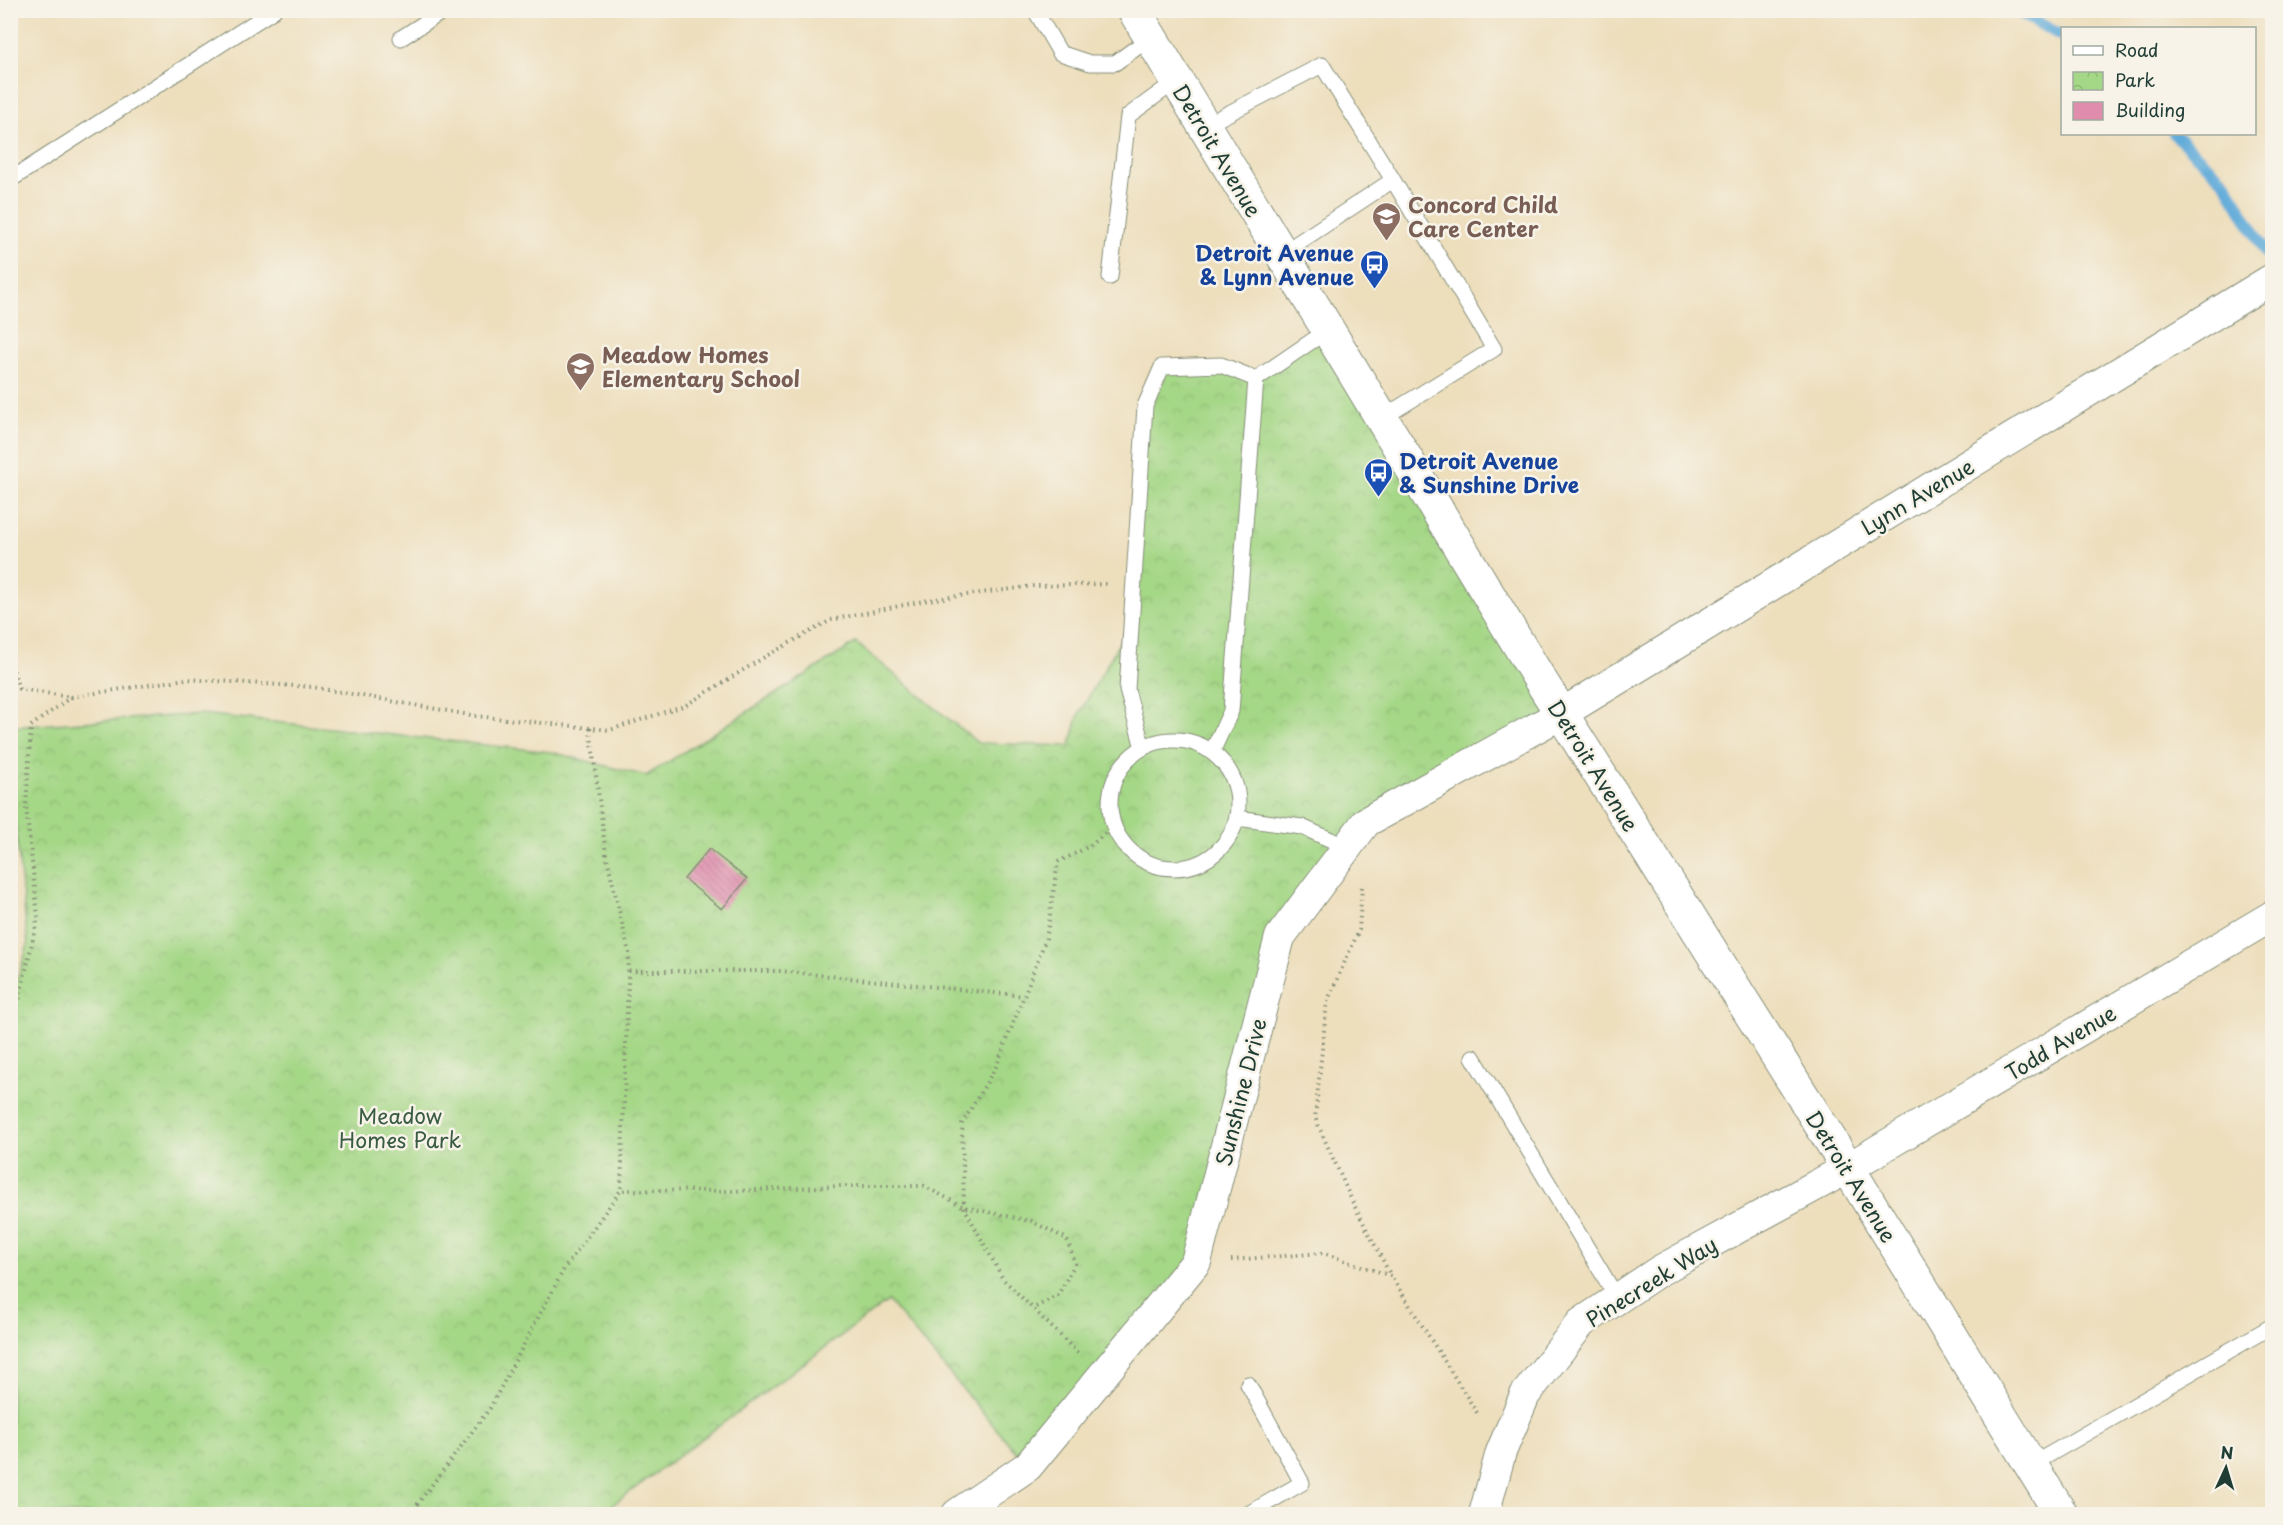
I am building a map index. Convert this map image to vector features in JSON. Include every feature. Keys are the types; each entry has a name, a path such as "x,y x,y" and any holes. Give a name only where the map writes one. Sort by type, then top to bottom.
{"street":[{"name":"Detroit Avenue","path":"1134,10 1561,714 1848,1168 2061,1515"},
{"name":"Lynn Avenue","path":"1561,714 2262,285"},
{"name":"Sunshine Drive","path":"957,1515 1028,1466 1196,1262 1280,937 1347,847 1366,822 1561,714"},
{"name":"Todd Avenue","path":"1848,1168 2272,916"},
{"name":"Pinecreek Way","path":"1484,1515 1501,1452 1525,1395 1581,1323 1659,1270 1848,1168"}],"lane":[{"path":"10,180 274,10"},
{"path":"401,38 445,10"},
{"path":"1035,10 1060,53 1090,63 1115,63 1150,38"},
{"path":"1204,126 1322,65 1393,180 1494,349 1382,418"},
{"path":"1110,278 1128,116 1176,81"},
{"path":"1281,254 1393,180"},
{"path":"1256,379 1328,330"},
{"path":"1143,747 1127,690 1144,406 1162,367 1221,365 1256,379"},
{"path":"1212,752 1231,711 1256,379"},
{"path":"1178,740 1196,744 1212,752 1226,765 1234,782 1238,799 1237,818 1220,849 1205,860 1188,867 1169,868 1152,864 1136,855 1122,842 1109,809 1111,790 1117,773 1128,759 1143,747 1160,741 1178,740"},
{"path":"1237,818 1302,827 1347,847"},
{"path":"1473,1057 1617,1298"},
{"path":"2031,1465 2272,1326"},
{"path":"1248,1384 1302,1483 1248,1515"}],"path":[{"path":"10,659 19,689 71,697 186,679 312,687 476,716 610,730 686,705 768,654 831,620 928,600 1034,586 1134,583"},
{"path":"10,1040 38,917 26,807 31,726 71,697"},
{"path":"410,1515 490,1408 564,1269 621,1190 629,953 606,854 590,728"},
{"path":"1102,1377 1003,1279 964,1207 962,1124 997,1065 1046,939 1058,862 1090,846 1114,826"},
{"path":"1363,876 1359,930 1327,1002 1315,1118 1353,1203 1391,1276 1501,1452"},
{"path":"628,971 781,971 1024,996"},
{"path":"621,1190 733,1191 841,1186 924,1186 964,1207 1031,1221 1066,1239 1075,1264 1058,1295 1034,1308"},
{"path":"1196,1262 1323,1254 1391,1276"}],"green space":[{"name":"Meadow Homes Park","path":"1328,330 1561,714 1366,822 1280,937 1196,1262 1028,1466 888,1301 600,1514 11,1514 10,1003 28,945 11,785 10,727 201,714 551,752 646,776 856,643 978,743 1070,746 1079,714 1132,620 1145,406 1162,367 1221,365 1256,376"}],"building":[{"path":"709,849 747,879 722,909 684,879"}],"waterway":[{"path":"2015,10 2061,35"},
{"path":"2175,135 2225,182 2272,263"}],"place":[{"name":"Concord Child Care Center","path":"1387,242"},
{"name":"Detroit Avenue & Lynn Avenue","path":"1375,290"},
{"name":"Meadow Homes Elementary School","path":"581,392"},
{"name":"Detroit Avenue & Sunshine Drive","path":"1378,498"}]}
